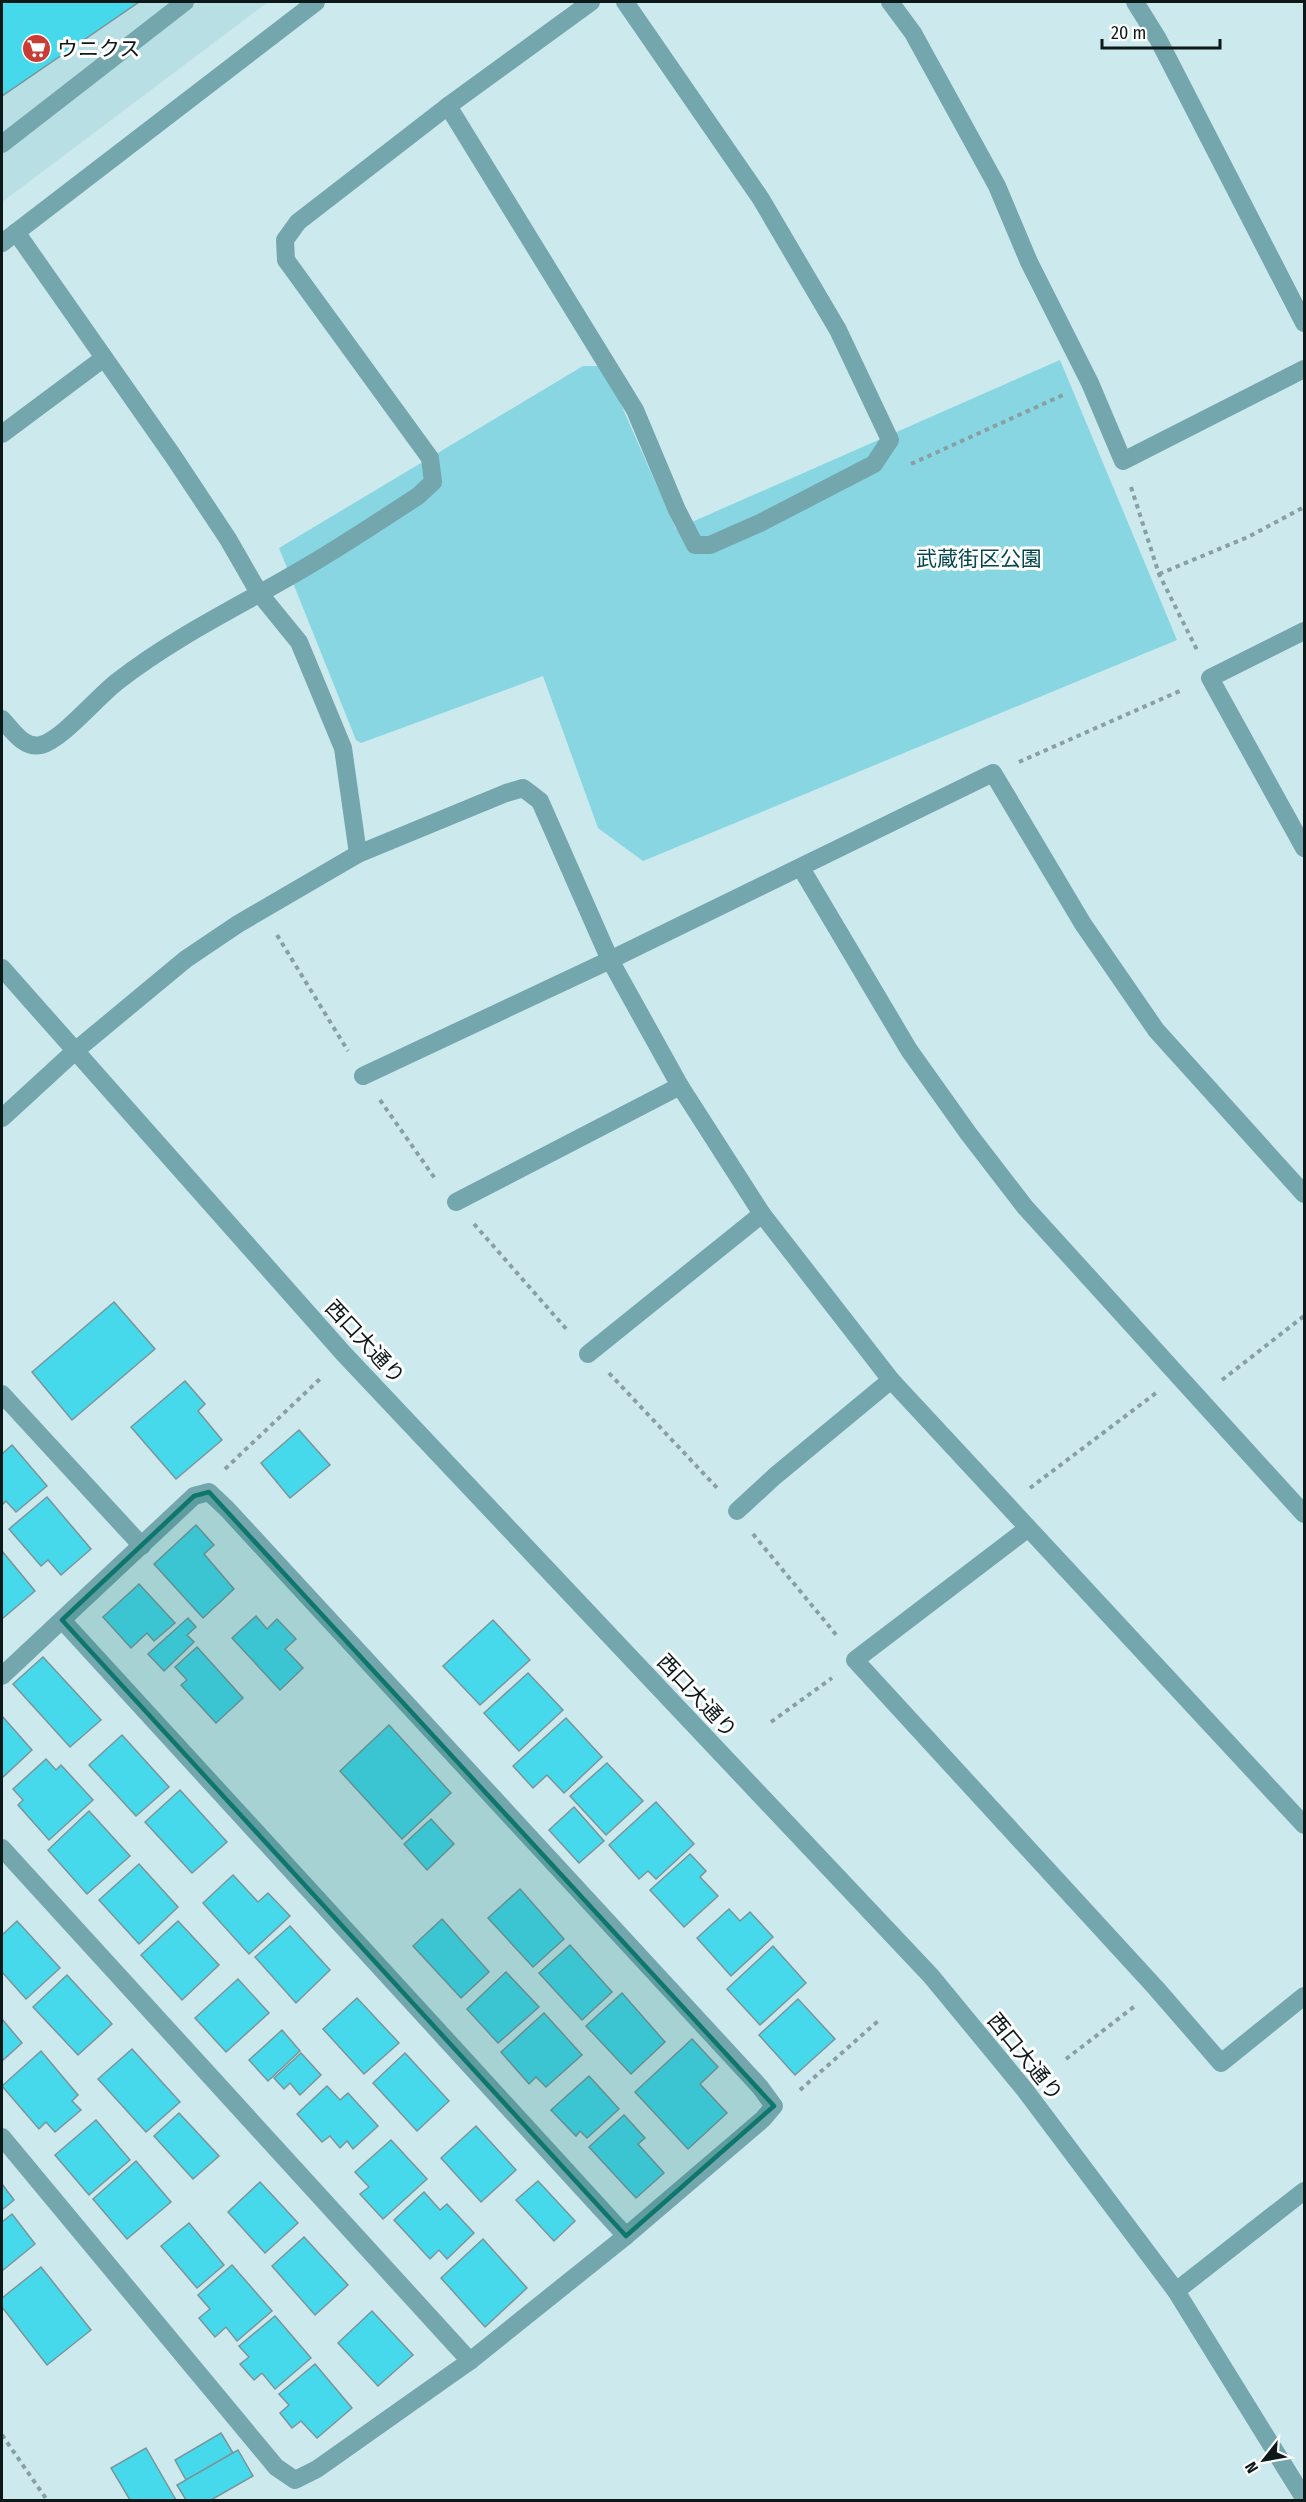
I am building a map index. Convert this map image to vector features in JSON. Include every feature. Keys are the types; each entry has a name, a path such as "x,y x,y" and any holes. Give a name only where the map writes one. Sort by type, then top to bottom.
{"street":[{"path":"3,142 185,2"},
{"path":"2,243 316,2"},
{"path":"2,719 24,742 39,746 55,739 101,694 151,655 213,617 306,567 418,496 433,482 430,458 286,260 285,240 298,222 448,106 591,2"},
{"path":"448,106 635,410 676,510 694,545 710,545 760,523 874,464 890,440 838,330 760,199 625,2"},
{"path":"890,2 913,33 997,186 1029,262 1090,383 1123,461 1305,369"},
{"path":"1135,2 1158,39 1305,323"},
{"path":"16,232 228,539 259,593 299,642 343,748 358,854"},
{"path":"2,434 105,358"},
{"path":"1305,632 1210,678 1305,848"},
{"path":"363,1076 610,960 993,773 1083,924 1156,1030 1305,1194"},
{"path":"2,1118 75,1051 186,958 262,909 358,854 506,793 523,789 540,801 610,960 680,1086 762,1214 891,1380 1305,1826"},
{"path":"801,868 909,1050 968,1133 1025,1207 1305,1514"},
{"name":"西口大通り","path":"2,968 344,1353 931,1976 1024,2090 1176,2290 1305,2498"},
{"path":"456,1202 680,1086"},
{"path":"588,1354 762,1214"},
{"path":"737,1511 775,1476 891,1380"},
{"path":"2,1394 142,1546"},
{"path":"2,1676 194,1496 209,1492 235,1517 680,2000 760,2087 774,2106 763,2119 626,2235 470,2361 317,2469 295,2480 276,2467 2,2138"},
{"path":"1027,1529 855,1660 1155,1987 1221,2063 1305,1996"},
{"path":"62,1620 626,2235"},
{"path":"2,1848 470,2361"},
{"path":"1176,2290 1305,2191"}],"path":[{"path":"874,464 910,465 1090,383"},
{"path":"993,773 1210,678 1159,574 1123,461"},
{"path":"1159,574 1248,537 1305,507"},
{"path":"262,909 363,1076 430,1174 588,1354 710,1478 757,1540 855,1660 771,1722"},
{"path":"1199,1398 1305,1316"},
{"path":"1006,1505 1180,1375"},
{"path":"209,1492 227,1465 322,1377"},
{"path":"1066,2059 1129,2011 1155,1987"},
{"path":"812,2080 878,2021"},
{"path":"2,2434 47,2500"}],"highlighted area":[{"path":"209,1492 774,2106 626,2236 62,1620 194,1496"}],"shaded area":[{"path":"2,2 268,2 2,202"}],"green space":[{"name":"武蔵街区公園","path":"1060,360 1177,640 643,861 598,828 543,676 361,743 356,740 279,548 583,366 604,366 676,529"}],"building":[{"name":"ウニクス","path":"2,2 139,2 2,96"},
{"path":"114,1302 155,1349 72,1420 32,1372"},
{"path":"185,1381 205,1404 198,1411 222,1440 176,1479 131,1427"},
{"path":"299,1430 330,1465 290,1498 261,1463"},
{"path":"12,1445 47,1486 16,1512 6,1501 2,1505 2,1451 3,1453"},
{"path":"47,1497 91,1549 61,1575 48,1560 41,1566 9,1529"},
{"path":"196,1525 214,1545 204,1554 234,1589 203,1618 154,1564"},
{"path":"2,1551 35,1591 2,1619"},
{"path":"139,1584 175,1623 154,1641 147,1633 131,1648 103,1617"},
{"path":"256,1616 267,1629 277,1619 296,1639 285,1649 303,1668 280,1690 232,1638"},
{"path":"188,1618 196,1627 187,1635 194,1642 164,1671 148,1654"},
{"path":"493,1620 530,1660 480,1705 443,1666"},
{"path":"197,1647 243,1698 216,1723 181,1685 187,1680 175,1667"},
{"path":"43,1657 101,1720 70,1747 13,1684"},
{"path":"528,1673 563,1710 519,1751 484,1713"},
{"path":"2,1716 32,1750 2,1778"},
{"path":"566,1718 602,1757 564,1793 547,1775 533,1788 513,1766"},
{"path":"389,1725 451,1793 402,1839 340,1771"},
{"path":"122,1735 169,1787 136,1816 89,1765"},
{"path":"46,1759 56,1770 61,1765 93,1800 49,1840 18,1805 23,1800 13,1789"},
{"path":"607,1763 643,1801 606,1835 570,1796"},
{"path":"180,1790 227,1842 192,1873 145,1822"},
{"path":"656,1802 694,1844 656,1879 648,1871 639,1879 609,1845"},
{"path":"574,1807 604,1841 579,1863 549,1830"},
{"path":"89,1811 130,1856 87,1894 48,1850"},
{"path":"431,1819 454,1844 427,1870 404,1844"},
{"path":"690,1854 706,1871 700,1877 718,1896 684,1927 650,1890"},
{"path":"139,1864 178,1907 139,1944 99,1900"},
{"path":"233,1875 258,1902 268,1893 290,1916 249,1954 203,1903"},
{"path":"520,1889 564,1939 533,1967 488,1918"},
{"path":"729,1909 740,1921 750,1912 773,1937 731,1976 697,1938"},
{"path":"442,1919 489,1972 461,1998 413,1946"},
{"path":"17,1921 60,1968 26,1999 2,1972 2,1935"},
{"path":"178,1921 219,1965 182,2000 141,1955"},
{"path":"290,1926 330,1970 296,2003 255,1957"},
{"path":"570,1945 612,1992 582,2020 539,1973"},
{"path":"773,1946 806,1983 760,2025 727,1989"},
{"path":"506,1972 539,2007 498,2043 467,2009"},
{"path":"67,1975 112,2024 78,2055 33,2007"},
{"path":"238,1979 269,2013 226,2052 195,2018"},
{"path":"622,1993 665,2042 631,2074 586,2026"},
{"path":"357,1998 399,2043 364,2074 323,2029"},
{"path":"798,1999 835,2039 795,2075 759,2035"},
{"path":"544,2013 582,2055 546,2087 536,2077 529,2084 501,2052"},
{"path":"2,2019 22,2043 2,2061"},
{"path":"282,2030 300,2051 268,2081 249,2060"},
{"path":"692,2039 718,2067 700,2084 727,2113 688,2149 635,2092"},
{"path":"132,2049 180,2102 146,2132 98,2079"},
{"path":"41,2051 78,2095 72,2101 81,2110 55,2132 46,2122 39,2129 2,2086"},
{"path":"301,2053 321,2075 300,2095 290,2083 284,2089 274,2078"},
{"path":"405,2053 449,2101 417,2131 373,2083"},
{"path":"589,2076 619,2109 587,2138 580,2131 576,2136 551,2110"},
{"path":"327,2086 340,2100 348,2093 378,2126 353,2149 347,2141 340,2148 330,2136 322,2142 297,2114"},
{"path":"179,2113 219,2156 193,2179 154,2136"},
{"path":"624,2115 645,2138 638,2144 664,2173 636,2198 589,2147"},
{"path":"96,2120 130,2160 89,2195 55,2155"},
{"path":"476,2126 516,2170 481,2202 441,2158"},
{"path":"391,2140 427,2179 383,2219 360,2194 369,2187 355,2172"},
{"path":"136,2161 171,2202 127,2239 93,2199"},
{"path":"538,2181 575,2221 554,2241 516,2200"},
{"path":"260,2182 298,2223 265,2253 228,2212"},
{"path":"2,2184 14,2200 2,2210"},
{"path":"424,2192 440,2210 447,2204 474,2233 447,2259 439,2250 430,2259 394,2220"},
{"path":"12,2214 35,2244 2,2271 2,2222"},
{"path":"189,2223 224,2265 197,2288 161,2246"},
{"path":"304,2237 348,2285 315,2315 272,2266"},
{"path":"483,2239 527,2288 485,2327 441,2278"},
{"path":"232,2265 272,2311 237,2341 226,2327 215,2337 199,2318 210,2309 198,2295"},
{"path":"41,2267 91,2330 47,2365 2,2307 2,2298"},
{"path":"372,2311 413,2355 378,2386 338,2343"},
{"path":"275,2316 311,2358 275,2389 262,2373 254,2380 240,2364 249,2357 239,2346"},
{"path":"315,2364 352,2408 317,2438 301,2421 292,2428 280,2413 289,2405 279,2394"},
{"path":"221,2433 233,2453 186,2480 175,2460"},
{"path":"146,2448 176,2500 130,2500 111,2468"},
{"path":"238,2450 253,2476 211,2500 186,2500 177,2485"}],"place":[{"name":"ウニクス","path":"36,49"}]}
